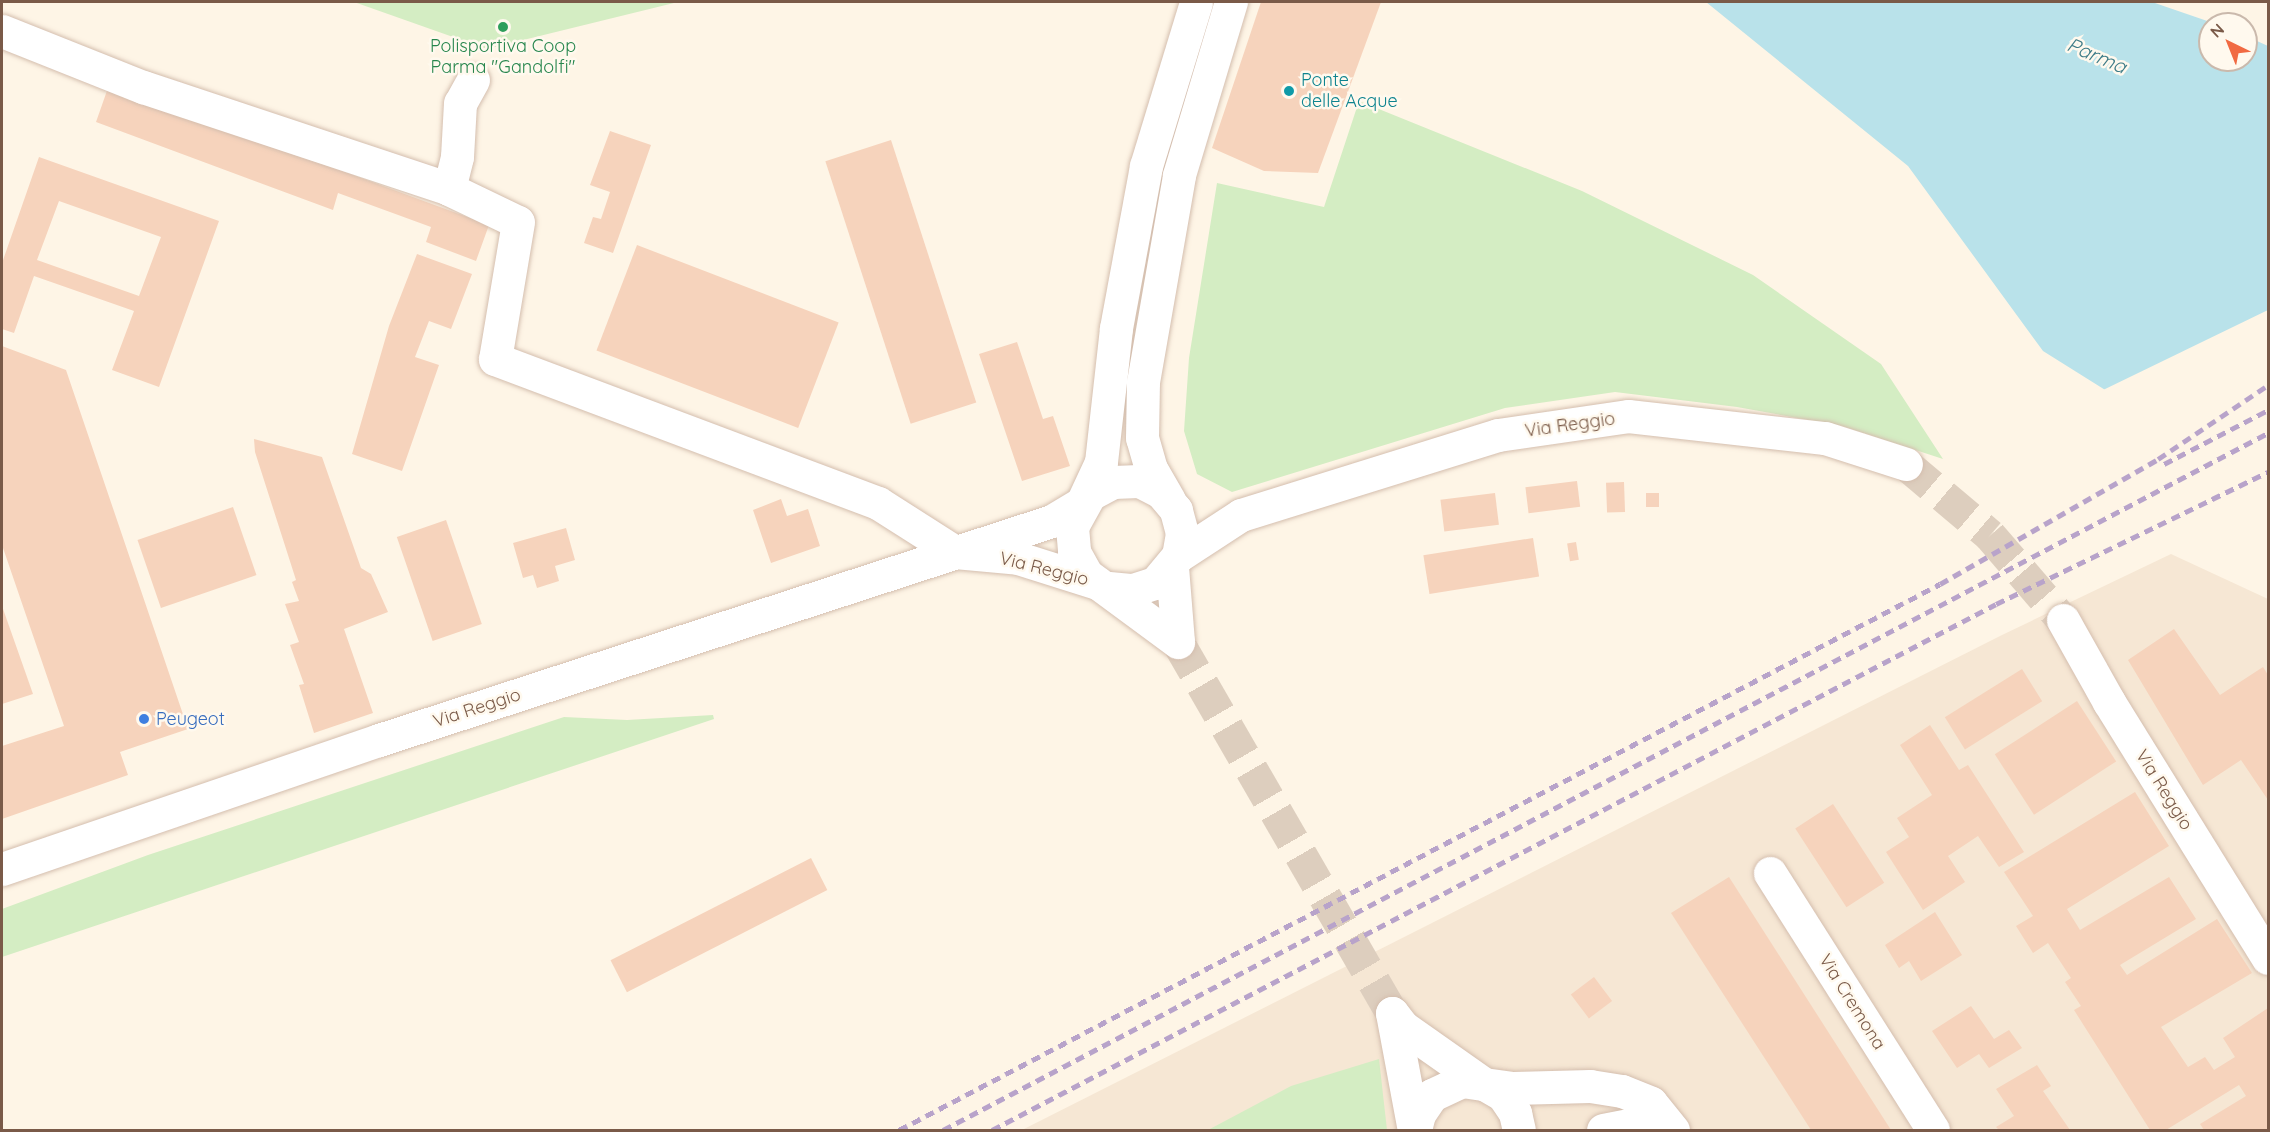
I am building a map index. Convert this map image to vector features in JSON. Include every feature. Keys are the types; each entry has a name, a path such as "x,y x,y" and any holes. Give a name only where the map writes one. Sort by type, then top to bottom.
{"street":[{"path":"1082,503 1101,462 1116,328 1133,227 1155,129 1196,2"},
{"path":"1103,585 1178,642 1175,561 1182,533 1172,505 1151,469 1142,438 1141,394 1170,211 1214,51 1231,2"},
{"path":"2,31 143,87 449,189 518,222 495,359 878,503 955,552"},
{"path":"449,189 457,157 460,103 473,81"},
{"name":"Via Reggio","path":"955,552 1017,558 1103,585 1144,588 1175,561 1241,515 1498,435 1628,416 1825,438 1906,464"},
{"name":"Via Reggio","path":"2,869 290,770 1052,521 1082,503 1101,486 1125,480 1150,486 1172,505 1241,515"},
{"name":"Via Reggio","path":"1082,503 1072,527 1072,546 1079,564 1103,585"},
{"name":"Via Reggio","path":"2063,620 2109,702 2268,958"},
{"name":"Via Cremona","path":"1770,873 1933,1131"},
{"path":"1415,1131 1392,1013 1403,1027 1510,1104 1519,1131"},
{"path":"1415,1131 1425,1104 1441,1088 1462,1081 1513,1088 1584,1086 1622,1091 1651,1103 1672,1131"},
{"path":"1604,1131 1644,1122 1672,1131"}],"shaded area":[{"path":"2171,554 2268,599 2268,1130 1022,1130 2002,635"}],"green space":[{"name":"Polisportiva Coop Parma \"Gandolfi\"","path":"354,2 678,2 487,49"},
{"path":"1359,101 1582,191 1753,275 1881,364 1943,459 1842,426 1737,407 1615,392 1505,408 1232,492 1197,474 1184,431 1189,358 1217,183 1324,207"},
{"path":"713,715 714,719 2,957 2,909 148,855 564,717 627,720"},
{"path":"1379,1059 1387,1130 1208,1130 1291,1086"}],"water":[{"name":"Parma","path":"1706,2 2152,2 2198,18 2198,72 2258,72 2258,41 2268,46 2268,492 2043,351 1908,166"}],"pier":[{"path":"2268,310 2268,495 2101,391"}],"building":[{"name":"Ponte delle Acque","path":"1261,2 1381,2 1318,173 1264,171 1212,148"},
{"path":"109,85 489,225 476,261 426,242 431,227 338,193 333,210 96,122"},
{"path":"610,131 651,145 613,253 584,243 593,217 601,219 610,192 590,185"},
{"path":"891,140 976,402 911,424 825,161"},
{"path":"39,157 219,221 159,387 112,370 134,311 34,276 14,333 2,329 2,263","holes":["59,201 161,237 139,296 37,260"]},
{"path":"637,245 839,322 798,428 597,350"},
{"path":"417,254 472,274 451,329 429,321 415,357 439,365 402,471 352,454 389,326"},
{"path":"1017,342 1043,419 1053,416 1070,466 1022,481 979,354"},
{"path":"2,346 66,370 188,729 120,752 128,775 2,819 2,746 64,726 2,545"},
{"path":"254,439 322,457 361,568 371,574 388,612 344,629 373,713 314,733 299,685 304,684 290,645 299,642 285,604 299,601 292,582 296,580 255,452"},
{"path":"1577,481 1580,507 1529,513 1525,487"},
{"path":"1624,482 1625,512 1607,513 1606,483"},
{"path":"1495,493 1499,525 1444,531 1440,500"},
{"path":"1646,493 1659,493 1659,507 1646,507"},
{"path":"781,499 787,516 808,509 820,546 771,563 753,510"},
{"path":"233,507 256,575 161,608 138,540"},
{"path":"446,520 482,624 433,641 397,537"},
{"path":"566,528 575,560 555,566 559,581 537,588 533,575 523,578 513,543"},
{"path":"1533,538 1539,577 1429,594 1423,555"},
{"path":"1576,542 1579,560 1570,561 1567,543"},
{"path":"2,606 33,694 2,704"},
{"path":"2174,629 2220,695 2263,667 2268,675 2268,800 2241,760 2203,785 2128,660"},
{"path":"2022,669 2042,701 1965,749 1945,717"},
{"path":"2077,701 2116,761 2034,815 1995,754"},
{"path":"1930,725 1959,770 1968,765 2024,852 1999,867 1978,836 1948,856 1965,882 1923,910 1886,852 1909,837 1897,818 1932,795 1900,745"},
{"path":"2135,792 2169,846 2067,909 2080,930 2169,877 2196,919 2120,965 2127,975 2217,919 2252,973 2161,1027 2188,1067 2205,1057 2214,1070 2235,1057 2223,1038 2268,1008 2268,1130 2204,1130 2200,1124 2246,1096 2239,1085 2166,1130 2150,1130 2074,1010 2081,1006 2065,982 2071,978 2048,943 2033,953 2016,926 2033,916 2004,872"},
{"path":"1833,804 1884,883 1846,907 1795,829"},
{"path":"811,858 827,890 627,992 611,960"},
{"path":"1729,877 1891,1130 1811,1130 1671,913"},
{"path":"1935,912 1962,955 1921,981 1909,961 1899,968 1885,945"},
{"path":"1594,977 1612,1001 1589,1018 1571,994"},
{"path":"1971,1006 1994,1039 2009,1030 2022,1048 1989,1068 1979,1054 1957,1068 1932,1031"},
{"path":"2037,1065 2051,1086 2043,1091 2070,1130 1999,1130 1996,1127 2014,1116 1996,1089"}],"tunnel":[{"path":"1906,464 1990,535 2063,620"},
{"path":"1178,642 1392,1013"}],"railway":[{"path":"899,1130 1940,584 2158,459 2268,385"},
{"path":"2164,464 2268,410"},
{"path":"943,1130 2268,433"},
{"path":"992,1130 1996,604 2268,472"}],"place":[{"name":"Polisportiva Coop Parma \"Gandolfi\"","path":"503,27"},
{"name":"Ponte delle Acque","path":"1289,91"},
{"name":"Peugeot","path":"144,719"}]}
